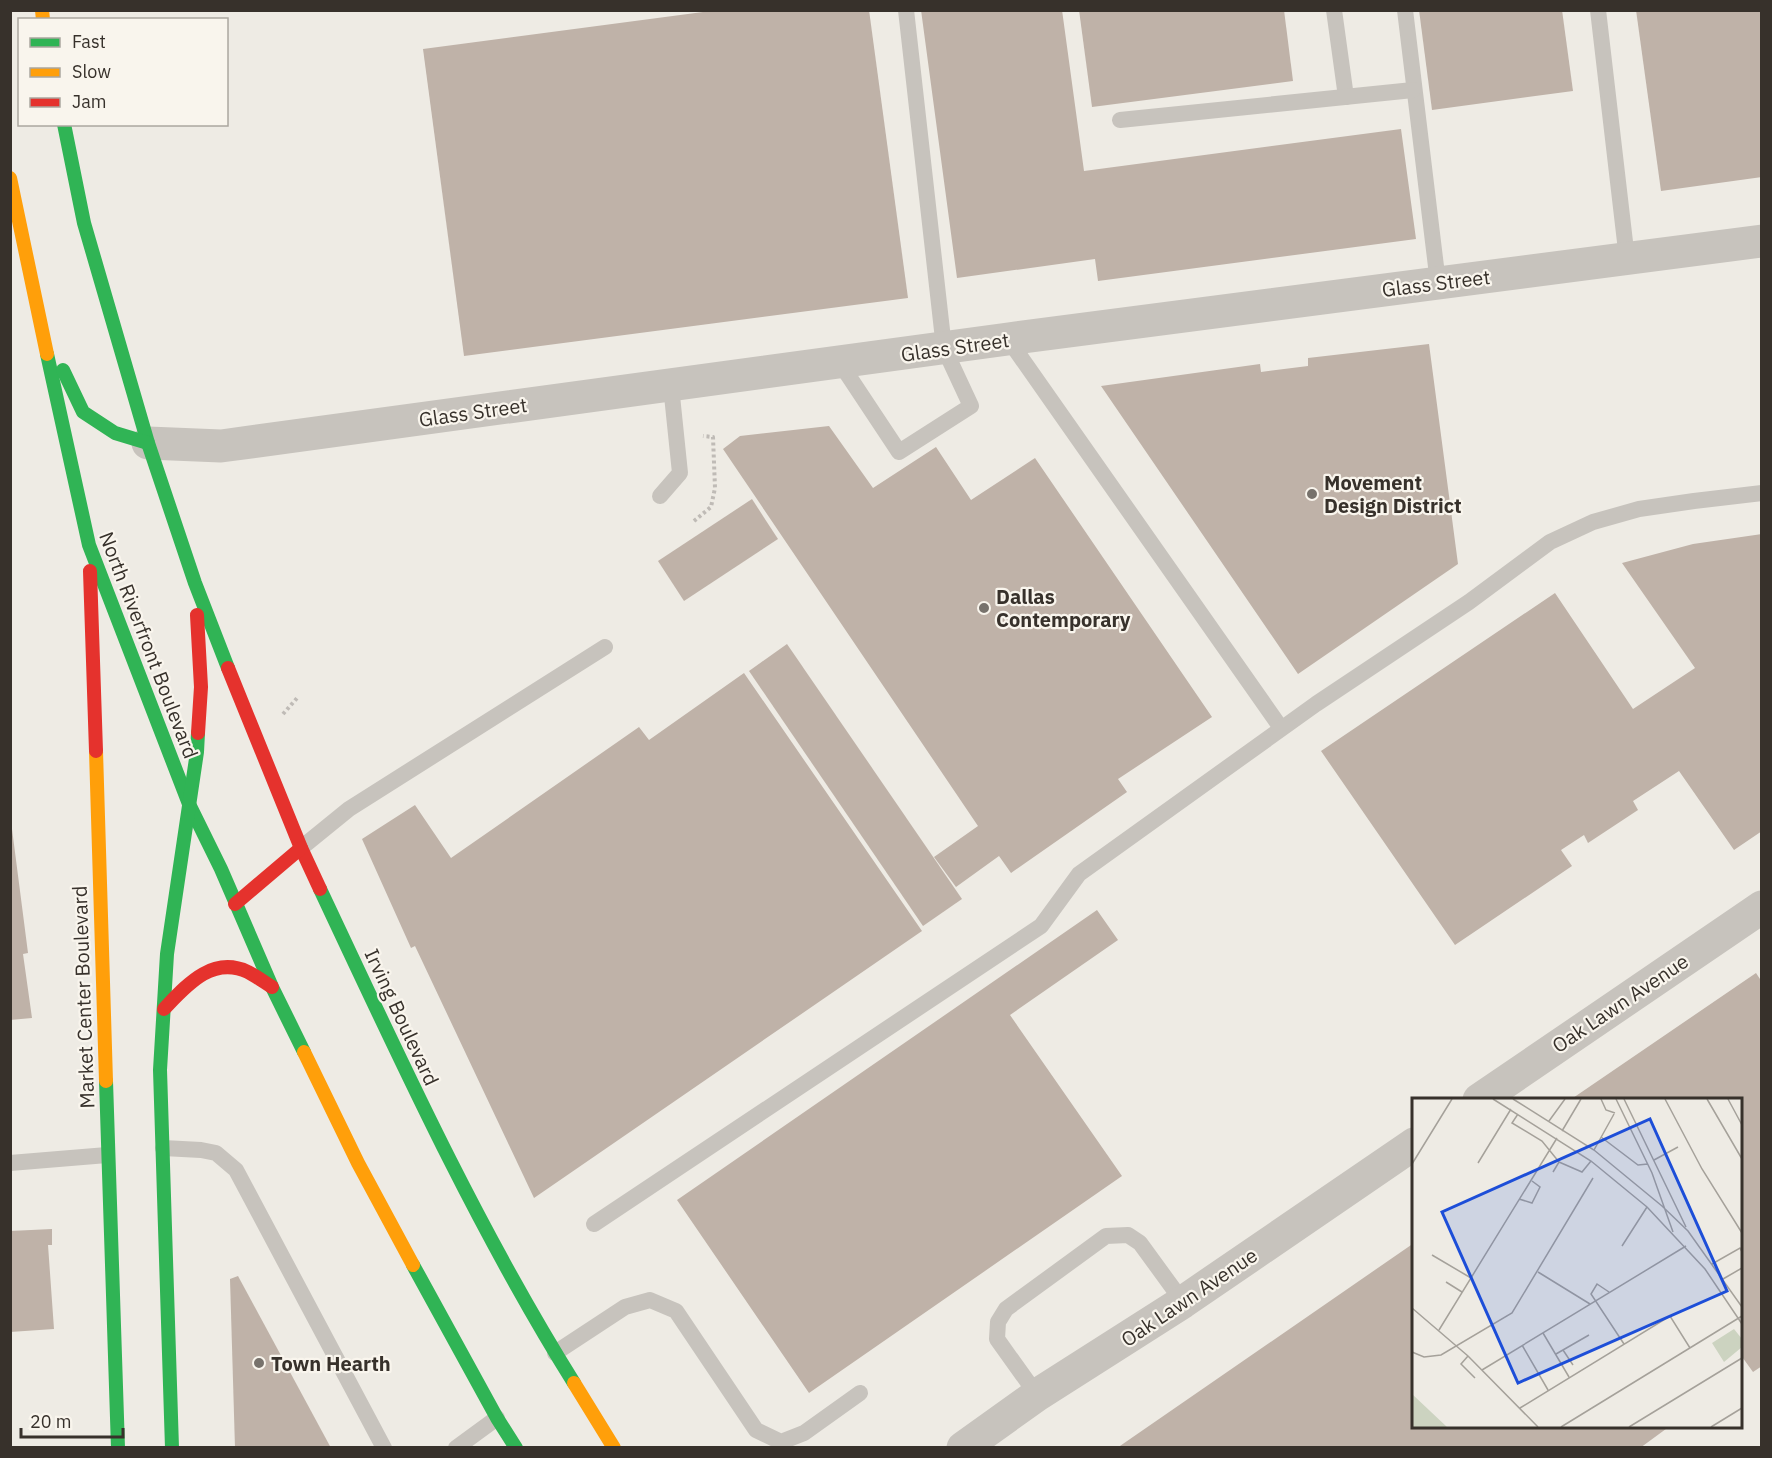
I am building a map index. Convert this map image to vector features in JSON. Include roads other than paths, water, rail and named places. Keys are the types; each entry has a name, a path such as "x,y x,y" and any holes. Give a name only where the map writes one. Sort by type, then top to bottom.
{"main road":[{"path":"64,126 84,223 148,443 195,583 201,687 197,752 167,954 160,1070 172,1448"},
{"name":"North Riverfront Boulevard","path":"10,178 16,232 41,326 89,545 189,804 221,869 235,904"},
{"path":"41,326 83,412 115,433 148,443"},
{"name":"Market Center Boulevard","path":"89,545 118,1448"},
{"name":"Irving Boulevard","path":"195,583 302,848 420,1102 481,1222 555,1353 614,1448"},
{"path":"302,848 235,904 272,987 358,1162 516,1448"},
{"path":"164,1009 192,980 221,966 246,970 272,987"}],"street":[{"name":"Glass Street","path":"148,443 221,446 1008,339 1761,241"},
{"name":"Oak Lawn Avenue","path":"1482,1098 1761,907"},
{"name":"Oak Lawn Avenue","path":"963,1448 1037,1395 1183,1302 1412,1145"}],"lane":[{"path":"840,363 899,452 971,406 944,348 906,10"},
{"path":"1334,10 1346,97"},
{"path":"1405,10 1438,283"},
{"path":"1598,10 1627,259"},
{"path":"1120,120 1413,90"},
{"path":"1008,339 1281,728"},
{"path":"660,496 680,473 671,386"},
{"path":"594,1224 1041,926 1079,874 1281,728 1468,602 1550,542 1593,522 1639,510 1761,493"},
{"path":"302,848 349,809 605,647"},
{"path":"163,1148 216,1153 236,1170 384,1448"},
{"path":"10,1163 107,1155"},
{"path":"1037,1395 997,1339 998,1322 1006,1309 1106,1236 1128,1235 1140,1243 1183,1302"},
{"path":"555,1353 625,1307 650,1300 676,1311 756,1430 779,1445 804,1433 860,1394"},
{"path":"456,1448 498,1418"}],"place":[{"name":"Movement Design District","path":"1312,494"},
{"name":"Dallas Contemporary","path":"984,608"},
{"name":"Town Hearth","path":"259,1363"}]}
